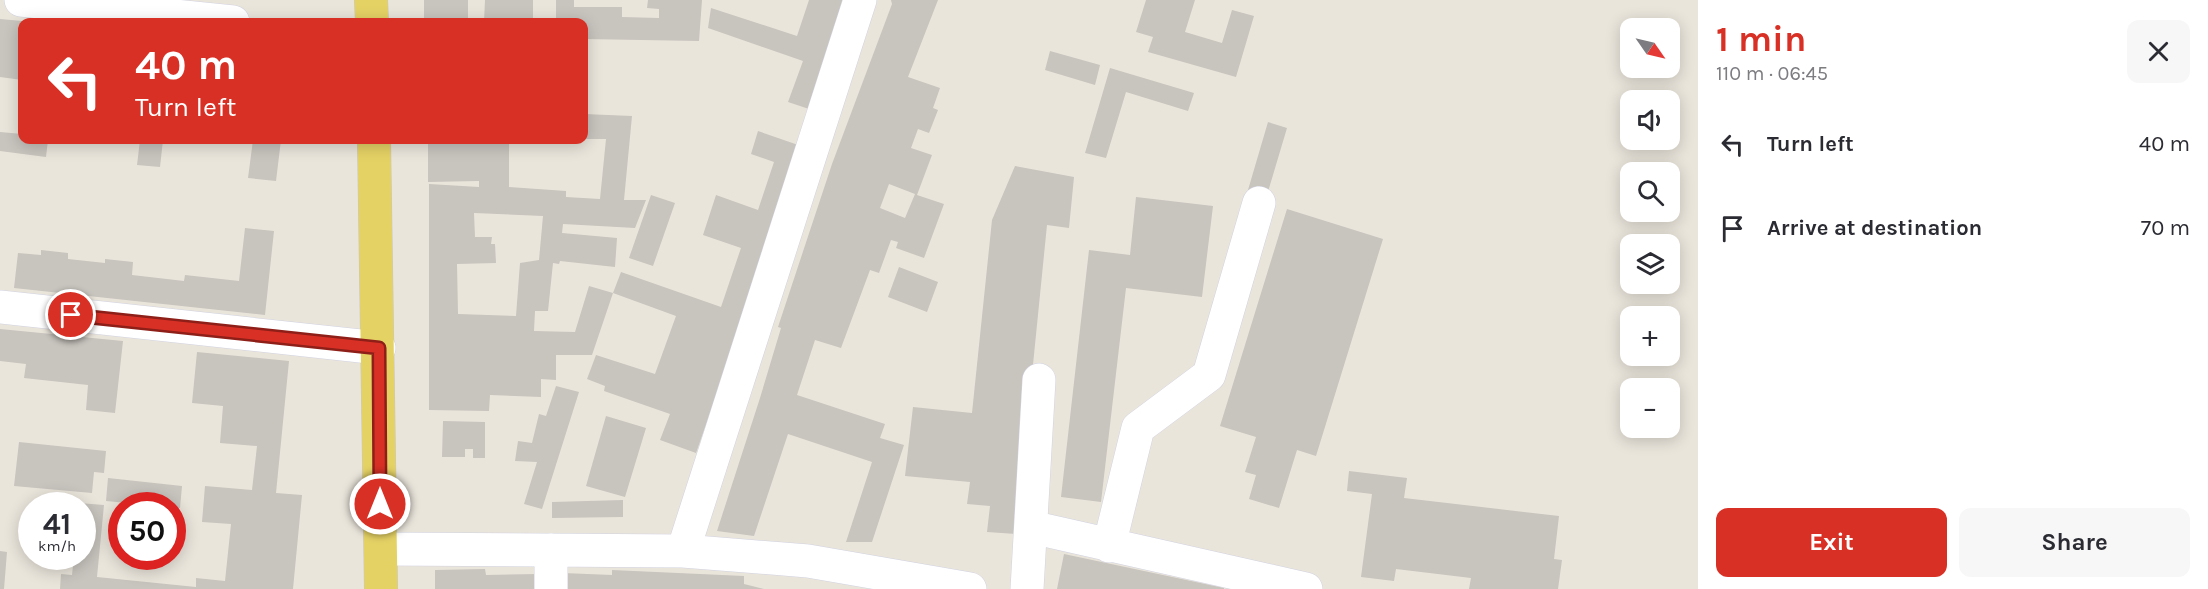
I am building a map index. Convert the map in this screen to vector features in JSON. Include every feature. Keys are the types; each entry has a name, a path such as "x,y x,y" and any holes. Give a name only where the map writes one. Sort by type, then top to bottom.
{"main road":[{"path":"371,0 372,18"},
{"path":"374,144 381,589"}],"street":[{"path":"21,0 194,18"},
{"path":"683,551 860,0"},
{"path":"1109,546 1138,428 1209,375 1259,203"},
{"path":"0,308 379,348"},
{"path":"1027,589 1039,380"},
{"path":"1030,527 1306,589"},
{"path":"381,549 683,551 812,575 970,589"},
{"path":"551,589 552,550"}],"building":[{"path":"424,0 468,0 468,18 424,18"},
{"path":"485,0 533,0 533,18 484,18"},
{"path":"556,0 574,0 574,7 622,7 622,17 659,18 659,9 647,8 648,0 702,0 699,41 588,39 588,18 556,18"},
{"path":"809,0 854,0 815,111 788,102 803,61 708,28 711,8 797,36"},
{"path":"891,0 938,0 908,77 940,88 933,108 938,110 929,133 918,129 911,148 932,155 917,195 944,204 924,258 896,248 898,242 891,240 879,273 870,270 841,348 815,340 797,395 885,424 880,438 904,445 872,542 846,542 872,462 788,434 754,536 717,531 781,328 778,327 832,164 892,4","holes":["889,184 915,194 905,218 880,208"]},
{"path":"1146,0 1195,0 1185,32 1222,43 1232,10 1254,16 1236,77 1148,52 1153,37 1136,32"},
{"path":"0,19 18,21 18,79 0,77"},
{"path":"1050,51 1100,65 1095,85 1045,70"},
{"path":"1110,68 1194,93 1188,111 1126,92 1106,158 1085,153"},
{"path":"588,114 632,116 624,200 646,200 635,228 563,224 562,233 617,238 615,267 560,261 559,264 553,263 548,311 535,311 534,331 575,332 589,286 613,293 592,355 556,355 556,380 541,379 541,397 490,395 489,411 429,410 429,184 479,187 479,181 428,182 428,144 509,144 509,187 566,191 566,197 600,199 606,139 588,139","holes":["474,213 543,216 539,260 520,263 516,316 458,314 457,264 496,263 495,244 491,244 492,237 475,237"]},
{"path":"1268,122 1287,128 1267,195 1248,190"},
{"path":"758,131 804,147 696,453 660,440 670,414 604,391 605,386 587,379 596,355 655,374 676,316 613,293 621,272 721,307 741,248 703,235 716,195 758,210 774,162 751,154"},
{"path":"0,132 18,134 18,144 48,144 46,157 0,151"},
{"path":"140,144 163,144 160,167 137,165"},
{"path":"252,144 281,144 276,181 248,178"},
{"path":"1015,166 1074,177 1069,228 1047,225 1016,534 987,532 990,506 967,504 970,482 905,476 913,407 972,413 992,220"},
{"path":"651,195 675,203 653,266 629,258"},
{"path":"1136,197 1213,206 1202,297 1126,288 1101,502 1061,497 1089,250 1130,255"},
{"path":"1287,209 1383,239 1316,456 1297,450 1279,508 1249,499 1256,475 1245,472 1256,437 1220,426"},
{"path":"245,228 274,231 265,315 14,288 18,253 41,255 41,250 68,253 68,259 105,263 105,259 133,262 132,275 184,281 185,275 239,281"},
{"path":"899,267 938,282 927,312 888,297"},
{"path":"0,329 123,341 115,413 86,410 88,385 24,378 26,364 0,361"},
{"path":"197,352 289,361 276,493 302,495 293,589 60,589 61,574 72,575 73,570 96,570 96,504 104,505 97,577 196,587 196,578 225,581 231,524 202,522 205,486 252,490 257,446 220,443 223,406 192,403"},
{"path":"556,386 579,392 542,509 524,504 537,462 515,461 518,441 532,443 539,414 546,416"},
{"path":"606,416 646,428 625,497 586,486"},
{"path":"443,421 485,422 485,458 473,458 473,449 465,449 465,457 442,457"},
{"path":"19,442 106,451 104,473 94,472 92,492 14,486"},
{"path":"1349,471 1407,478 1404,498 1559,516 1554,559 1562,560 1558,589 1469,589 1471,578 1396,569 1394,581 1361,577 1372,494 1347,491"},
{"path":"108,478 182,486 181,492 108,492 108,501 106,501"},
{"path":"623,500 623,517 552,518 552,502"},
{"path":"0,551 7,552 4,589 0,589"},
{"path":"1064,554 1224,588 1224,589 1057,589"},
{"path":"485,569 486,575 540,574 540,589 435,589 435,570"},
{"path":"612,570 744,576 744,584 764,589 562,589 563,573 612,575"}],"route":[{"path":"71,315 379,348 380,504"}]}
